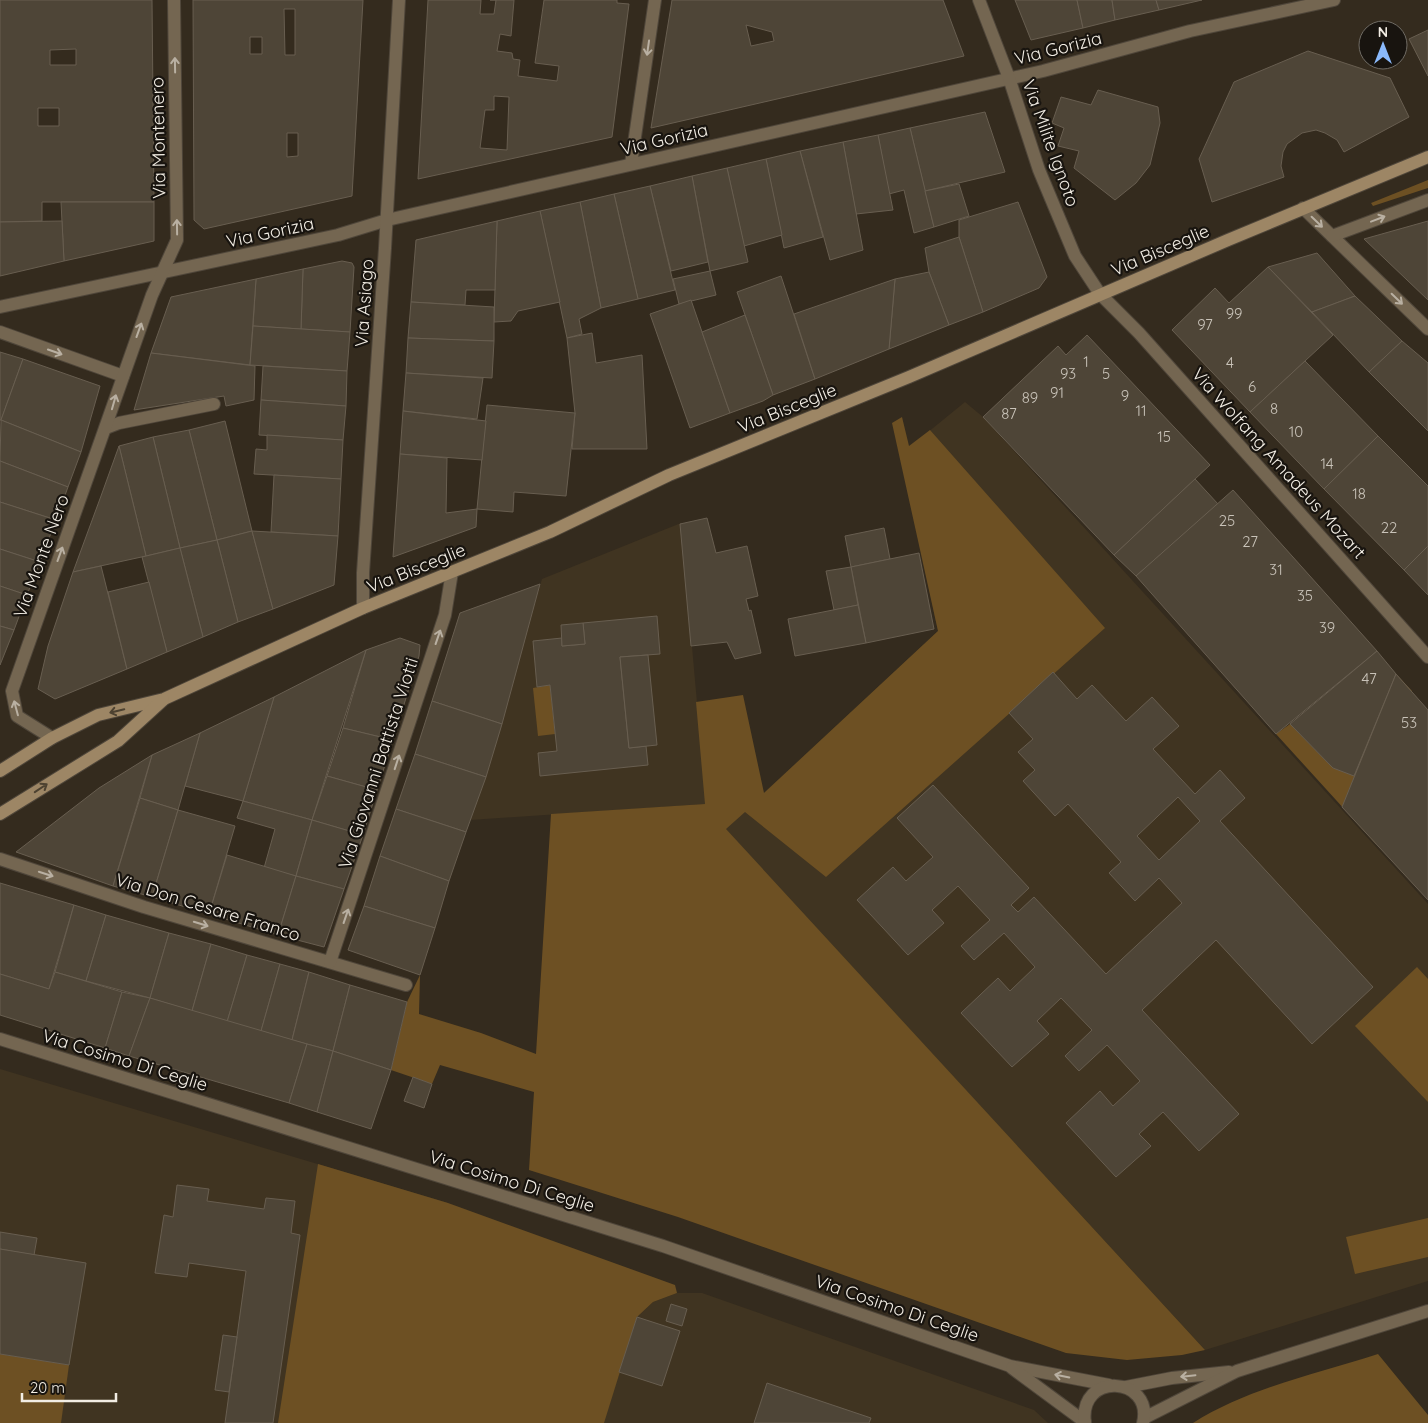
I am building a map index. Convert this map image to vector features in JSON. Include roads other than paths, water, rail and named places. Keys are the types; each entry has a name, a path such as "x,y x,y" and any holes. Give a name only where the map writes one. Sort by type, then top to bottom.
{"main road":[{"name":"Via Bisceglie","path":"0,771 52,738 98,715 164,699 363,608 550,532 669,476 909,377 1100,294 1428,157"},
{"name":"Via Bisceglie","path":"0,814 118,741 164,699"}],"street":[{"name":"Via Montenero","path":"162,273 177,240 174,0"},
{"name":"Via Asiago","path":"363,608 363,574 387,220 399,0"},
{"path":"631,164 655,0"},
{"name":"Via Milite Ignoto","path":"978,0 1009,78 1038,170 1075,256 1100,294"},
{"name":"Via Gorizia","path":"0,307 338,235 387,220 1009,78 1190,31 1334,0"},
{"path":"1332,236 1428,200"},
{"path":"1303,208 1428,329"},
{"name":"Via Monte Nero","path":"52,738 17,716 12,691 123,376 162,273"},
{"name":"Via Wolfang Amadeus Mozart","path":"1100,294 1139,333 1428,657"},
{"path":"0,332 123,376"},
{"path":"106,428 214,404"},
{"name":"Via Giovanni Battista Viotti","path":"330,962 445,615 452,572"},
{"name":"Via Don Cesare Franco","path":"0,859 144,907 406,985"},
{"name":"Via Cosimo Di Ceglie","path":"0,1040 663,1246 1010,1366 1126,1388"},
{"path":"1126,1388 1140,1400 1143,1420 1237,1371 1428,1311"},
{"name":"Via Cosimo Di Ceglie","path":"1010,1366 1085,1422"},
{"path":"1126,1388 1172,1378 1237,1371"},
{"path":"1085,1422 1084,1412 1087,1403 1100,1388 1109,1385"}]}
